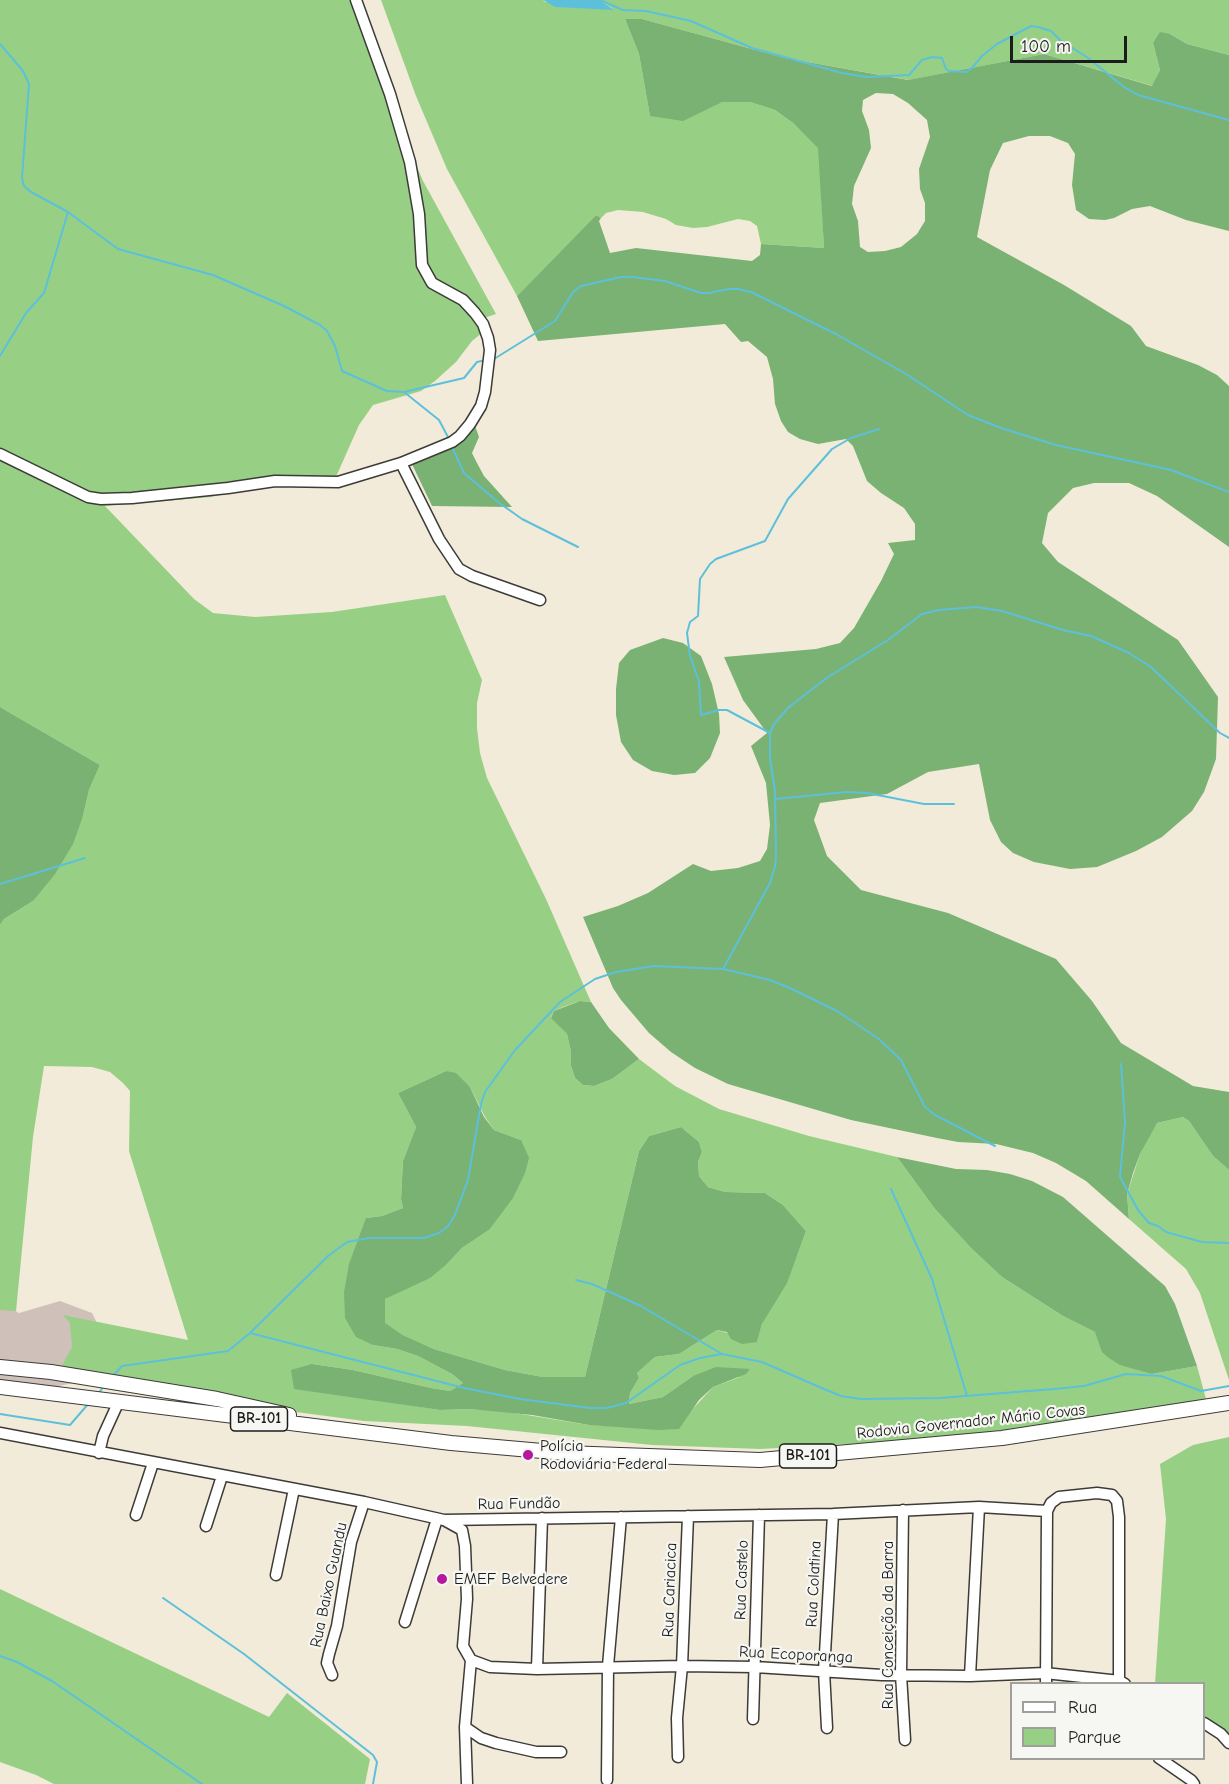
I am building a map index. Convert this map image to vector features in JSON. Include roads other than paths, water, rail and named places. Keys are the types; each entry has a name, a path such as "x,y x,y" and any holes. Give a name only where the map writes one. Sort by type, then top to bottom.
{"main road":[{"path":"0,1367 51,1372 217,1400 385,1436"},
{"path":"56,1393 102,1386 144,1389"},
{"name":"Rodovia Governador Mário Covas","path":"0,1387 385,1436 565,1453 760,1460 1002,1438 1229,1403"}],"street":[{"path":"0,454 80,494 101,499 170,495 275,481 339,482 402,463 452,442 470,424 481,406 485,392 490,350 483,324 475,313 463,300 432,283 422,265 419,214 410,162 390,94 356,0"},
{"path":"402,463 439,539 459,569 472,576 540,600"},
{"path":"99,1453 103,1436 119,1401"},
{"name":"Rua Fundão","path":"0,1433 364,1502 440,1520 833,1514 979,1507 1048,1509"},
{"path":"136,1515 153,1463"},
{"path":"206,1526 222,1476"},
{"path":"276,1575 294,1489"},
{"path":"1046,1678 1048,1509 1059,1497 1105,1493 1112,1495 1117,1501 1119,1517 1121,1682"},
{"name":"Rua Baixo Guandu","path":"332,1675 327,1663 328,1654 338,1626 351,1542 364,1502"},
{"path":"970,1676 979,1507"},
{"name":"Rua Conceição da Barra","path":"903,1510 901,1675 905,1740"},
{"name":"Rua Colatina","path":"827,1728 824,1671 833,1514"},
{"name":"Rua Castelo","path":"753,1719 759,1515"},
{"name":"Rua Cariacica","path":"678,1757 677,1718 682,1666 688,1516"},
{"path":"607,1780 608,1666 621,1517"},
{"path":"537,1669 542,1518"},
{"path":"405,1622 440,1520 462,1530 465,1546 467,1599 464,1646 471,1660 465,1727 467,1784"},
{"name":"Rua Ecoporanga","path":"471,1660 490,1667 537,1669 608,1666 755,1667 1106,1682"},
{"path":"1205,1724 1221,1734 1229,1743"},
{"path":"465,1727 481,1738 496,1743 536,1752 561,1752"},
{"path":"1162,1760 1194,1784"}],"water":[{"path":"543,0 600,0 614,10 555,7"}],"waterway":[{"path":"600,0 623,10 646,11 691,21 752,48 842,73 866,77 909,75 922,60 932,57 942,58 949,71 966,72 997,44 1031,26 1038,27 1051,31 1060,40 1138,95 1229,120"},
{"path":"0,44 23,71 29,84 22,178 24,186 68,212 118,249 213,275 284,306 320,325 327,331 335,346 342,371 387,391 404,392 464,378 477,362 486,360"},
{"path":"0,356 26,313 44,293 68,212"},
{"path":"494,359 555,321 573,292 581,286 621,277 632,277 665,281 701,293 738,289 751,292 836,334 906,374 968,415 1056,445 1171,470 1229,492"},
{"path":"404,392 439,420 449,439"},
{"path":"770,733 727,710 701,715 699,681 690,656 687,633 690,622 698,616 700,579 716,559 765,541 788,499 832,449 851,438 879,429"},
{"path":"452,447 464,473 498,502 522,519 578,547"},
{"path":"723,969 770,883 775,867 775,791 770,759 770,733 774,724 789,707 828,677 888,640 922,614 976,607 1002,611 1091,636 1129,653 1151,667 1220,733 1229,738"},
{"path":"775,799 847,792 867,793 924,804 954,804"},
{"path":"0,884 85,858"},
{"path":"112,1377 122,1366 228,1351 250,1333 328,1256 347,1242 369,1238 424,1238 439,1233 448,1226 455,1215 468,1180 485,1092 515,1050 560,1002 595,979 616,972 654,966 723,969 770,980 792,989 837,1011 879,1039 901,1060 925,1107 935,1115 995,1146"},
{"path":"1121,1064 1125,1122 1120,1177 1138,1210 1149,1223 1166,1232 1202,1242 1229,1243"},
{"path":"891,1189 932,1279 967,1396"},
{"path":"576,1280 592,1284 641,1306 722,1354"},
{"path":"250,1333 464,1388 520,1399 590,1408 607,1408 626,1403 680,1365 722,1354 762,1362 841,1396 861,1399 940,1398 1054,1389 1084,1386 1126,1374 1161,1376 1201,1391 1229,1386"},
{"path":"97,1395 105,1385"},
{"path":"0,1414 70,1425 89,1403"},
{"path":"163,1598 244,1654 373,1755 377,1762 373,1784"},
{"path":"0,1656 17,1662 52,1681 202,1784"}],"place":[{"name":"Polícia Rodoviária Federal","path":"528,1455"},
{"name":"EMEF Belvedere","path":"442,1579"}]}
